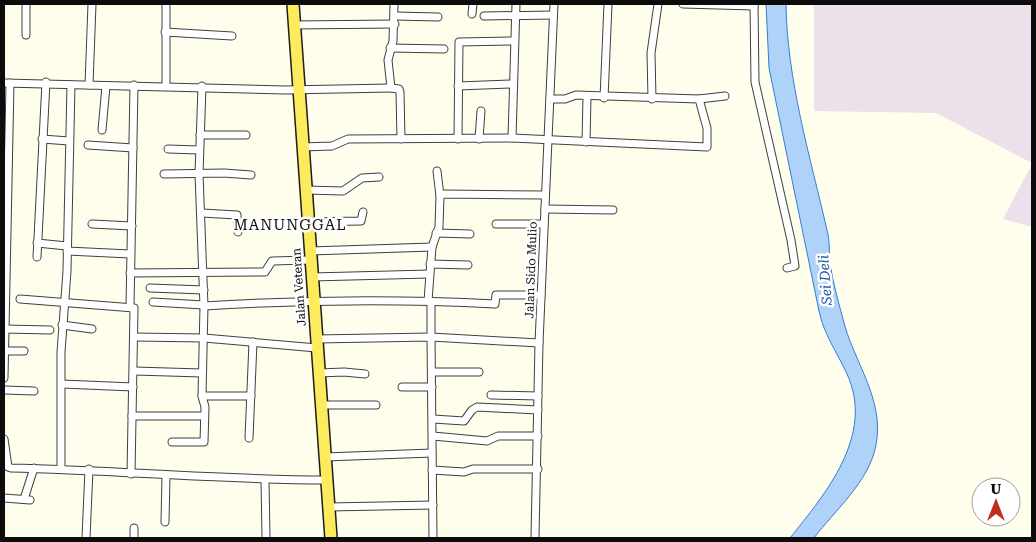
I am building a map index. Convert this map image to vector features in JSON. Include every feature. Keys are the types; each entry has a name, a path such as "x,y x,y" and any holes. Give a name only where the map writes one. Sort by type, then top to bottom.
{"main road":[{"name":"Jalan Veteran","path":"293,4 331,538"}],"street":[{"path":"26,4 26,35"},
{"path":"88,85 92,4"},
{"path":"166,4 166,85"},
{"path":"391,88 388,60 395,20 394,4"},
{"path":"472,14 473,4"},
{"path":"512,138 512,84 516,4"},
{"name":"Jalan Sido Mulio","path":"535,538 538,469 539,343 554,4"},
{"path":"604,98 608,4"},
{"path":"652,99 651,53 658,4"},
{"path":"683,4 754,5 755,82 794,261 794,267 787,268"},
{"path":"484,16 553,15"},
{"path":"294,24 438,17"},
{"path":"165,32 232,36"},
{"path":"458,139 460,42 514,41"},
{"path":"390,48 444,50"},
{"path":"4,378 7,83 46,82 106,86 166,85 298,89 399,89 401,139"},
{"path":"37,257 46,82"},
{"path":"458,86 512,84"},
{"path":"61,469 62,325 66,303 71,85"},
{"path":"130,307 134,85"},
{"path":"102,130 106,86"},
{"path":"172,442 204,442 202,373 204,290 199,174 202,86"},
{"path":"550,99 565,99 573,96 652,99 699,99 725,96"},
{"path":"586,142 587,97"},
{"path":"302,147 332,146 348,139 512,138 707,147 707,128 699,99"},
{"path":"479,139 481,111"},
{"path":"200,135 246,135"},
{"path":"42,139 69,141"},
{"path":"88,145 133,148"},
{"path":"168,149 199,150"},
{"path":"433,538 433,419 429,274 432,247 439,227 440,196 437,171"},
{"path":"164,174 251,175"},
{"path":"306,190 343,190 362,178 379,177"},
{"path":"440,196 444,194 545,195"},
{"path":"545,209 612,210"},
{"path":"308,222 361,221 363,212"},
{"path":"202,213 237,215 238,232"},
{"path":"92,224 132,226"},
{"path":"496,224 544,224"},
{"path":"436,233 470,234"},
{"path":"37,243 66,249 130,254"},
{"path":"130,273 265,272 272,261 310,255 432,247"},
{"path":"430,264 468,265"},
{"path":"312,277 429,274"},
{"path":"150,288 204,290"},
{"path":"153,302 204,305 314,301 429,301 495,304 496,295 542,295"},
{"path":"20,299 130,307 135,309 131,474"},
{"path":"62,325 92,328"},
{"path":"4,329 50,330"},
{"path":"134,337 204,338 317,344 431,338 539,343"},
{"path":"249,438 253,342"},
{"path":"5,351 24,351"},
{"path":"134,371 202,373"},
{"path":"319,373 344,372 365,374"},
{"path":"432,372 479,372"},
{"path":"62,384 133,387"},
{"path":"402,387 432,387"},
{"path":"4,390 34,391"},
{"path":"192,390 202,393 251,396"},
{"path":"491,394 538,396"},
{"path":"321,405 376,405"},
{"path":"433,419 464,421 472,410 477,407 538,410"},
{"path":"132,416 204,416"},
{"path":"433,436 487,441 498,436 538,436"},
{"path":"4,439 8,467 89,469 166,476 265,480 327,480"},
{"path":"325,457 432,453"},
{"path":"4,498 27,500 34,468"},
{"path":"86,538 89,469"},
{"path":"432,470 464,472 473,469 538,469"},
{"path":"165,522 166,476"},
{"path":"265,480 266,538"},
{"path":"329,507 433,505"},
{"path":"134,528 134,538"}],"shaded area":[{"path":"814,4 1032,4 1032,163 936,113 814,111"},
{"path":"1032,164 1032,227 1003,219"}],"water":[{"name":"Sei Deli","path":"766,4 786,4 790,61 807,146 828,234 833,278 848,335 872,396 878,428 876,445 866,471 850,495 814,538 790,538 818,502 842,462 851,441 855,419 854,397 847,374 827,336 821,320 769,68"}],"district":[{"name":"MANUNGGAL","path":"290,225"}]}
